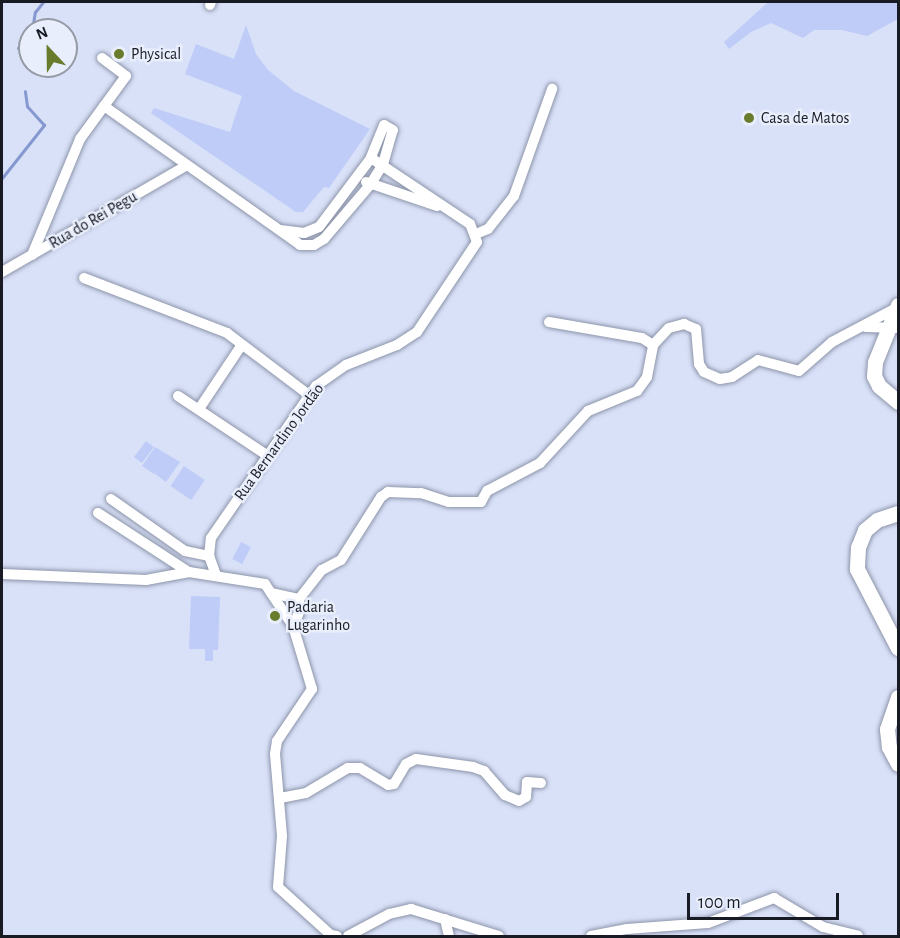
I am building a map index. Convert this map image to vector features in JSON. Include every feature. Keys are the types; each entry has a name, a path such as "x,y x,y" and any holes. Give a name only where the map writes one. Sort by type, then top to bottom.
{"street":[{"path":"32,255 81,139 126,76 102,58"},
{"path":"371,158 470,224 476,234 488,229 514,196 552,89"},
{"path":"104,106 184,166 300,245 314,245 370,185 383,164 393,130 384,125 371,158 319,227 304,233 280,230"},
{"name":"Rua do Rei Pegu","path":"2,272 184,166"},
{"path":"358,176 370,185 448,210"},
{"name":"Rua Bernardino Jordão","path":"209,556 211,538 309,395 333,372 397,345 417,332 476,250 476,234"},
{"path":"84,279 227,333 241,346 309,395"},
{"path":"898,306 894,327 874,376 879,386 898,402"},
{"path":"293,626 300,610 299,599 322,570 341,560 388,492 421,493 449,502 475,505 481,502 487,491 540,463 588,411 637,391 647,378 653,345 669,328 684,324 696,329 699,364 704,372 720,380 732,377 758,360 799,371 832,342 898,306"},
{"path":"549,322 642,338 653,345"},
{"path":"854,330 894,327"},
{"path":"199,409 241,346"},
{"path":"178,396 268,456"},
{"path":"111,499 185,551 209,556 216,575"},
{"path":"98,513 189,572"},
{"path":"898,513 878,520 865,530 858,547 857,569 898,648"},
{"path":"129,534 138,519"},
{"path":"2,574 146,580 189,572 216,575 268,588 299,599"},
{"path":"268,588 293,626 312,688 277,741 274,754 282,836 278,887 333,936"},
{"path":"898,697 886,729 889,747 898,765"},
{"path":"280,798 306,793 348,768 360,768 388,785 394,784 406,765 416,759 473,767 483,771 505,795 519,801 526,797 527,782 541,783"},
{"path":"591,936 627,929 708,923 774,898 823,927 858,936"},
{"path":"348,936 389,914 411,909 499,936"},
{"path":"445,920 449,936"}],"shaded area":[{"path":"768,2 898,2 898,19 867,36 842,30 814,30 803,38 771,23 751,32 729,49 724,42"},
{"path":"246,25 256,54 268,70 294,91 370,129 329,188 324,187 303,212 296,212 151,113 154,108 230,132 242,96 185,74 196,44 234,59"},
{"path":"146,441 154,447 142,463 134,457"},
{"path":"155,447 180,462 166,482 155,474 157,471 154,474 142,466"},
{"path":"184,466 205,480 191,500 171,486"},
{"path":"241,542 251,547 242,564 232,559"},
{"path":"191,596 220,597 218,650 213,650 213,661 205,661 205,649 189,649"}],"waterway":[{"path":"34,18 35,12 43,2"},
{"path":"2,178 44,125 27,106 25,91"}],"place":[{"name":"Physical","path":"119,54"},
{"name":"Casa de Matos","path":"749,118"},
{"name":"Padaria Lugarinho","path":"275,616"}]}
